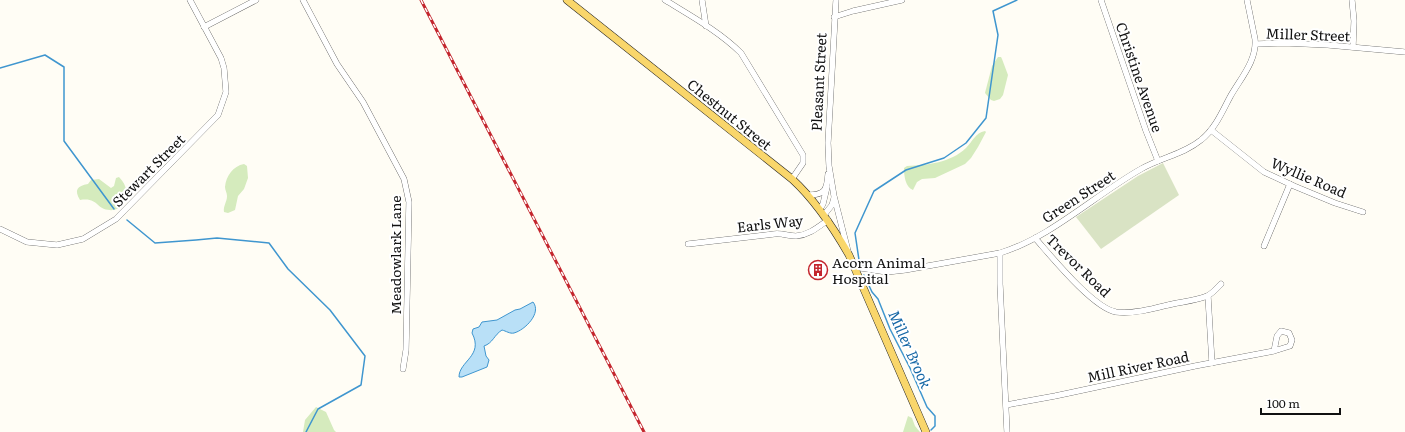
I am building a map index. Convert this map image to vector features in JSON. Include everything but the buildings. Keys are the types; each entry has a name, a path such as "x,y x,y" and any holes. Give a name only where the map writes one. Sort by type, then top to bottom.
{"main road":[{"name":"Chestnut Street","path":"567,0 792,179 824,214 849,255 854,268"},
{"path":"854,268 926,432"}],"street":[{"name":"Stewart Street","path":"0,229 28,242 57,245 83,239 116,219 218,115 226,92 225,74 221,58 190,0"},
{"path":"204,27 256,0"},
{"name":"Meadowlark Lane","path":"303,0 337,64 366,107 404,180 407,189 409,202 406,350 402,370"},
{"path":"665,0 706,26 733,45 741,53 803,155 803,163 792,179"},
{"path":"702,0 706,26"},
{"name":"Pleasant Street","path":"836,0 828,143 829,166 834,196 849,255"},
{"path":"834,17 853,11 902,0"},
{"name":"Christine Avenue","path":"1101,0 1141,117 1158,161"},
{"name":"Miller Street","path":"1246,0 1256,44 1301,43 1405,52"},
{"path":"1352,0 1354,21 1353,47"},
{"name":"Green Street","path":"854,268 887,272 905,270 1000,253 1014,249 1035,238 1139,170 1202,140 1211,130 1246,73 1252,60 1256,44"},
{"name":"Wyllie Road","path":"1211,130 1264,172 1335,203 1363,212"},
{"name":"Pleasant Street","path":"824,214 829,166"},
{"path":"1264,246 1290,184"},
{"path":"808,195 820,194 825,190 827,185"},
{"path":"824,214 832,205 834,196"},
{"name":"Earls Way","path":"688,244 766,234 782,233 796,236 813,230 824,214"},
{"name":"Trevor Road","path":"1035,238 1088,295 1104,307 1111,310 1126,312 1149,309 1208,296"},
{"path":"1000,253 1000,284 1007,432"},
{"path":"1212,363 1208,296 1221,284"},
{"name":"Mill River Road","path":"1006,405 1274,351"}],"green space":[{"path":"998,57 1001,57 1008,75 1003,95 1000,99 994,101 991,100 985,93 992,66"},
{"path":"985,131 986,132 978,147 965,164 935,178 922,179 917,182 913,190 908,186 904,168 907,166 938,162 953,157 966,148 976,135"},
{"path":"1163,163 1179,195 1101,249 1076,217 1138,176"},
{"path":"244,164 247,166 248,178 244,189 238,196 235,210 228,213 224,212 227,198 225,187 227,179 233,169"},
{"path":"119,177 124,184 126,191 122,207 113,210 105,209 91,200 80,200 77,194 79,187 88,184 91,180 99,179 111,188 114,186 116,178"},
{"path":"316,407 326,412 336,432 303,432 305,420"},
{"path":"908,416 912,418 915,426 920,432 903,432"}],"water":[{"path":"533,302 535,306 534,316 527,325 514,333 502,330 487,345 484,346 486,356 489,360 487,367 459,377 460,371 470,358 475,347 475,341 472,333 473,329 479,327 482,322 497,320"}],"waterway":[{"name":"Miller Brook","path":"859,260 855,233 874,191 906,170 944,158 966,143 986,118 998,35 993,11 1017,0"},
{"path":"0,68 45,55 64,67 64,141 114,209"},
{"path":"127,220 155,243 217,238 269,243 288,269 330,310 365,356 361,385 318,409 306,432"},
{"name":"Miller Brook","path":"864,275 872,292 878,299 890,329 910,368 927,407 935,416 935,426 931,430"}],"railway":[{"path":"421,0 644,432"}],"place":[{"name":"Acorn Animal Hospital","path":"818,270"}]}
